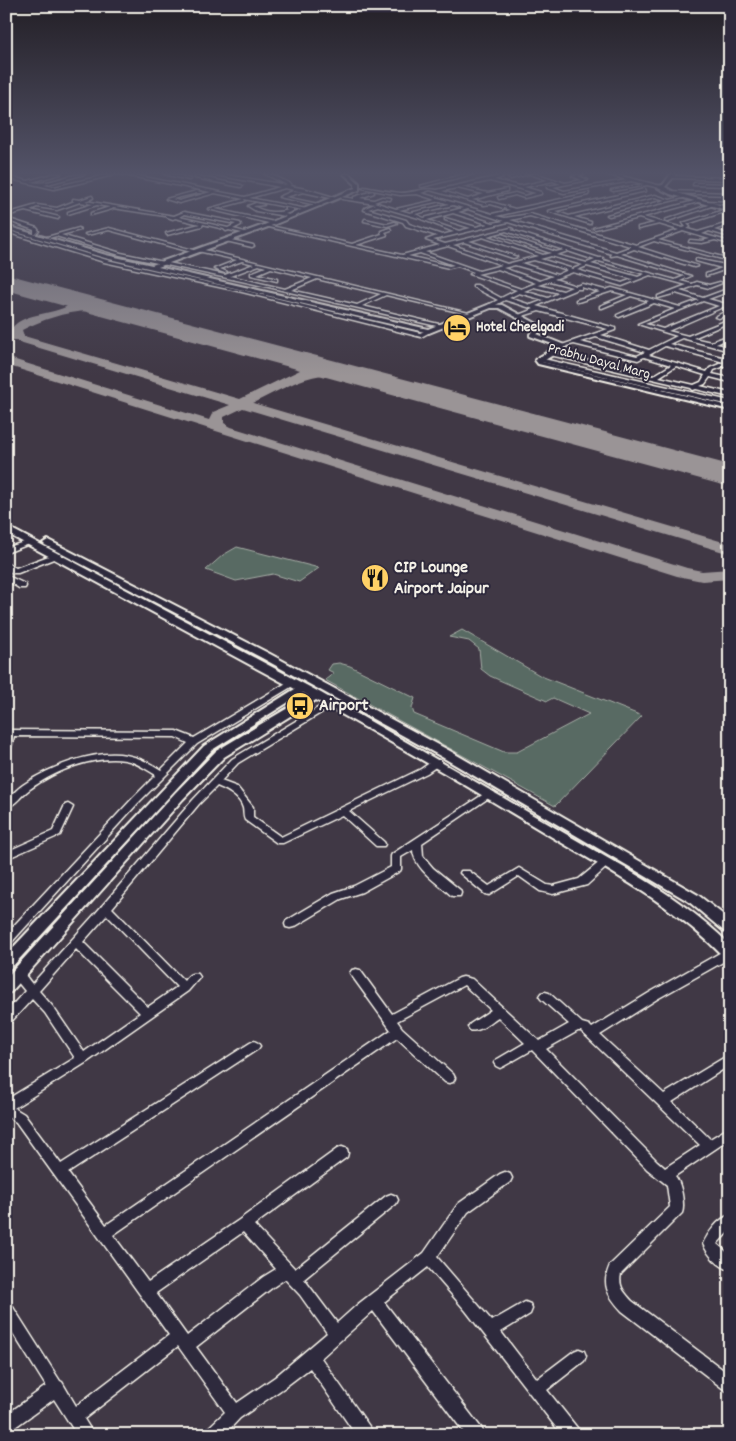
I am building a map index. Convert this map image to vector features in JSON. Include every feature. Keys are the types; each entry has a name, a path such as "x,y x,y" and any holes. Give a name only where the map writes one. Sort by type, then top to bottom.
{"street":[{"path":"39,241 87,256 144,270 242,291 421,335 490,306 520,290 650,241"},
{"path":"55,241 94,254 225,277 260,286 286,290 357,307 435,329"},
{"path":"65,241 157,265 435,329"},
{"path":"77,241 157,265 260,286 435,329"},
{"path":"159,241 471,314"},
{"path":"144,270 224,241"},
{"path":"232,241 252,246"},
{"path":"340,241 402,256 452,264"},
{"path":"353,244 362,241"},
{"path":"434,241 506,265"},
{"path":"402,256 463,241"},
{"path":"465,241 557,276"},
{"path":"498,241 542,256"},
{"path":"521,241 556,253"},
{"path":"513,246 533,241"},
{"path":"543,241 600,260 692,285"},
{"path":"575,241 689,276 658,284"},
{"path":"587,246 606,241"},
{"path":"615,241 661,257 696,266"},
{"path":"659,241 729,258"},
{"path":"576,252 593,248"},
{"path":"678,250 687,248"},
{"path":"452,252 462,250"},
{"path":"548,299 472,274 506,265 515,260 570,250"},
{"path":"712,250 697,258 728,267"},
{"path":"420,251 452,264"},
{"path":"661,257 670,253"},
{"path":"436,256 445,254"},
{"path":"549,254 636,278"},
{"path":"470,258 479,255"},
{"path":"533,258 590,277 622,285 636,278 651,274"},
{"path":"669,264 687,258"},
{"path":"233,274 216,269 241,260"},
{"path":"470,268 496,261"},
{"path":"438,270 461,262 478,272"},
{"path":"677,272 709,262"},
{"path":"225,277 259,264"},
{"path":"611,271 624,266"},
{"path":"270,267 253,274 275,280"},
{"path":"496,267 540,283"},
{"path":"660,297 697,283 709,286 727,281 708,274 728,267"},
{"path":"260,286 294,273"},
{"path":"600,279 617,273"},
{"path":"490,279 514,274"},
{"path":"246,281 259,276"},
{"path":"570,285 590,277"},
{"path":"286,290 315,278"},
{"path":"549,279 580,288"},
{"path":"720,283 730,288"},
{"path":"534,285 564,293"},
{"path":"475,286 503,299 613,329 564,346"},
{"path":"533,306 584,286 605,292"},
{"path":"730,288 640,324 730,349"},
{"path":"578,302 612,289 655,301 696,316"},
{"path":"675,291 728,308"},
{"path":"357,307 384,294"},
{"path":"602,307 630,295"},
{"path":"619,316 655,301"},
{"name":"Prabhu Dayal Marg","path":"490,306 500,306 541,328 533,332 532,335 564,346"},
{"path":"663,331 704,313 728,308"},
{"path":"717,316 728,308"},
{"path":"518,316 539,309"},
{"path":"704,313 730,320"},
{"path":"688,338 730,320"},
{"path":"596,335 646,354 730,380"},
{"path":"574,342 638,358 681,336"},
{"path":"710,344 730,336"},
{"path":"666,345 729,362"},
{"name":"Prabhu Dayal Marg","path":"564,346 545,357 540,363 686,391 730,408"},
{"path":"545,357 653,378 686,391 730,399"},
{"path":"545,357 730,403"},
{"path":"686,391 703,383 712,369 729,362"},
{"path":"653,378 676,364"},
{"path":"686,391 730,395"},
{"path":"6,521 312,687 496,792 605,863 676,906 714,936 729,953 653,996 592,1034"},
{"path":"6,529 312,687 331,703 437,762 616,854 693,898 730,928"},
{"path":"6,551 30,542"},
{"path":"6,575 56,556"},
{"path":"6,564 15,571"},
{"path":"6,575 22,586"},
{"path":"6,941 66,874 194,742 312,687"},
{"path":"83,1059 48,1010 6,964 208,748 312,687"},
{"path":"6,988 179,796 220,754 312,687"},
{"path":"6,1020 106,908 173,828 234,761 331,703"},
{"path":"6,748 8,733 176,734 194,742"},
{"path":"6,805 24,788 48,774 89,760 120,757 144,764 162,774"},
{"path":"215,782 234,789 248,807 248,818 280,841 424,771 437,762"},
{"path":"290,924 338,896 358,889 396,869 396,856 496,792"},
{"path":"6,856 57,833 62,823 62,816 68,807"},
{"path":"343,811 380,844"},
{"path":"417,841 418,857 456,893"},
{"path":"465,873 489,891 518,871 544,888 554,890 584,882 616,854"},
{"path":"106,908 184,988"},
{"path":"76,942 147,1013"},
{"path":"356,973 394,1026 449,1078"},
{"path":"194,977 184,988 83,1059 6,1108 20,1118 60,1171 235,1413"},
{"path":"105,1233 394,1026 463,981 468,982 535,1046 646,1159 673,1182 677,1210 615,1270 612,1285 616,1294 627,1306 730,1385"},
{"path":"545,996 578,1026 585,1028 592,1034 709,1146"},
{"path":"474,1026 499,1011"},
{"path":"500,1063 578,1026"},
{"path":"60,1171 254,1046"},
{"path":"663,1101 730,1059"},
{"path":"665,1175 730,1132"},
{"path":"147,1291 342,1153"},
{"path":"213,1435 235,1413 280,1382 311,1357 362,1310 429,1258 463,1208 505,1178"},
{"path":"74,1417 268,1282 290,1274 391,1200"},
{"path":"730,1221 713,1238 710,1244 713,1250 730,1264"},
{"path":"244,1224 305,1290 336,1334"},
{"path":"429,1258 490,1331 572,1435"},
{"path":"374,1301 476,1435"},
{"path":"6,1309 86,1435"},
{"path":"490,1331 525,1310"},
{"path":"536,1389 579,1356"},
{"path":"311,1357 365,1435"},
{"path":"6,1425 57,1388"}],"green space":[{"path":"237,547 319,568 299,582 273,574 236,581 206,570 223,555"},
{"path":"462,630 541,676 642,716 555,806 325,680 334,673 328,670 332,664 339,663 350,666 415,698 412,708 414,714 504,752 517,752 589,714 553,698 547,701 490,676 481,669 479,649 469,641 449,637"}],"taxiway":[{"path":"56,295 74,301 74,306 68,310"},
{"path":"20,338 15,332 17,328 51,314 88,308 112,310"},
{"path":"6,334 241,404"},
{"path":"292,358 301,361 307,367 306,372 301,375"},
{"path":"6,361 683,572 702,576 730,574"},
{"path":"241,404 305,374 324,371 345,373"},
{"path":"226,429 218,425 216,420 218,415 241,404"},
{"path":"241,404 730,549"}],"runway":[{"path":"6,282 730,476"}],"place":[{"name":"Hotel Cheelgadi","path":"457,328"},
{"name":"CIP Lounge Airport Jaipur","path":"375,578"},
{"name":"Airport","path":"300,706"}]}
